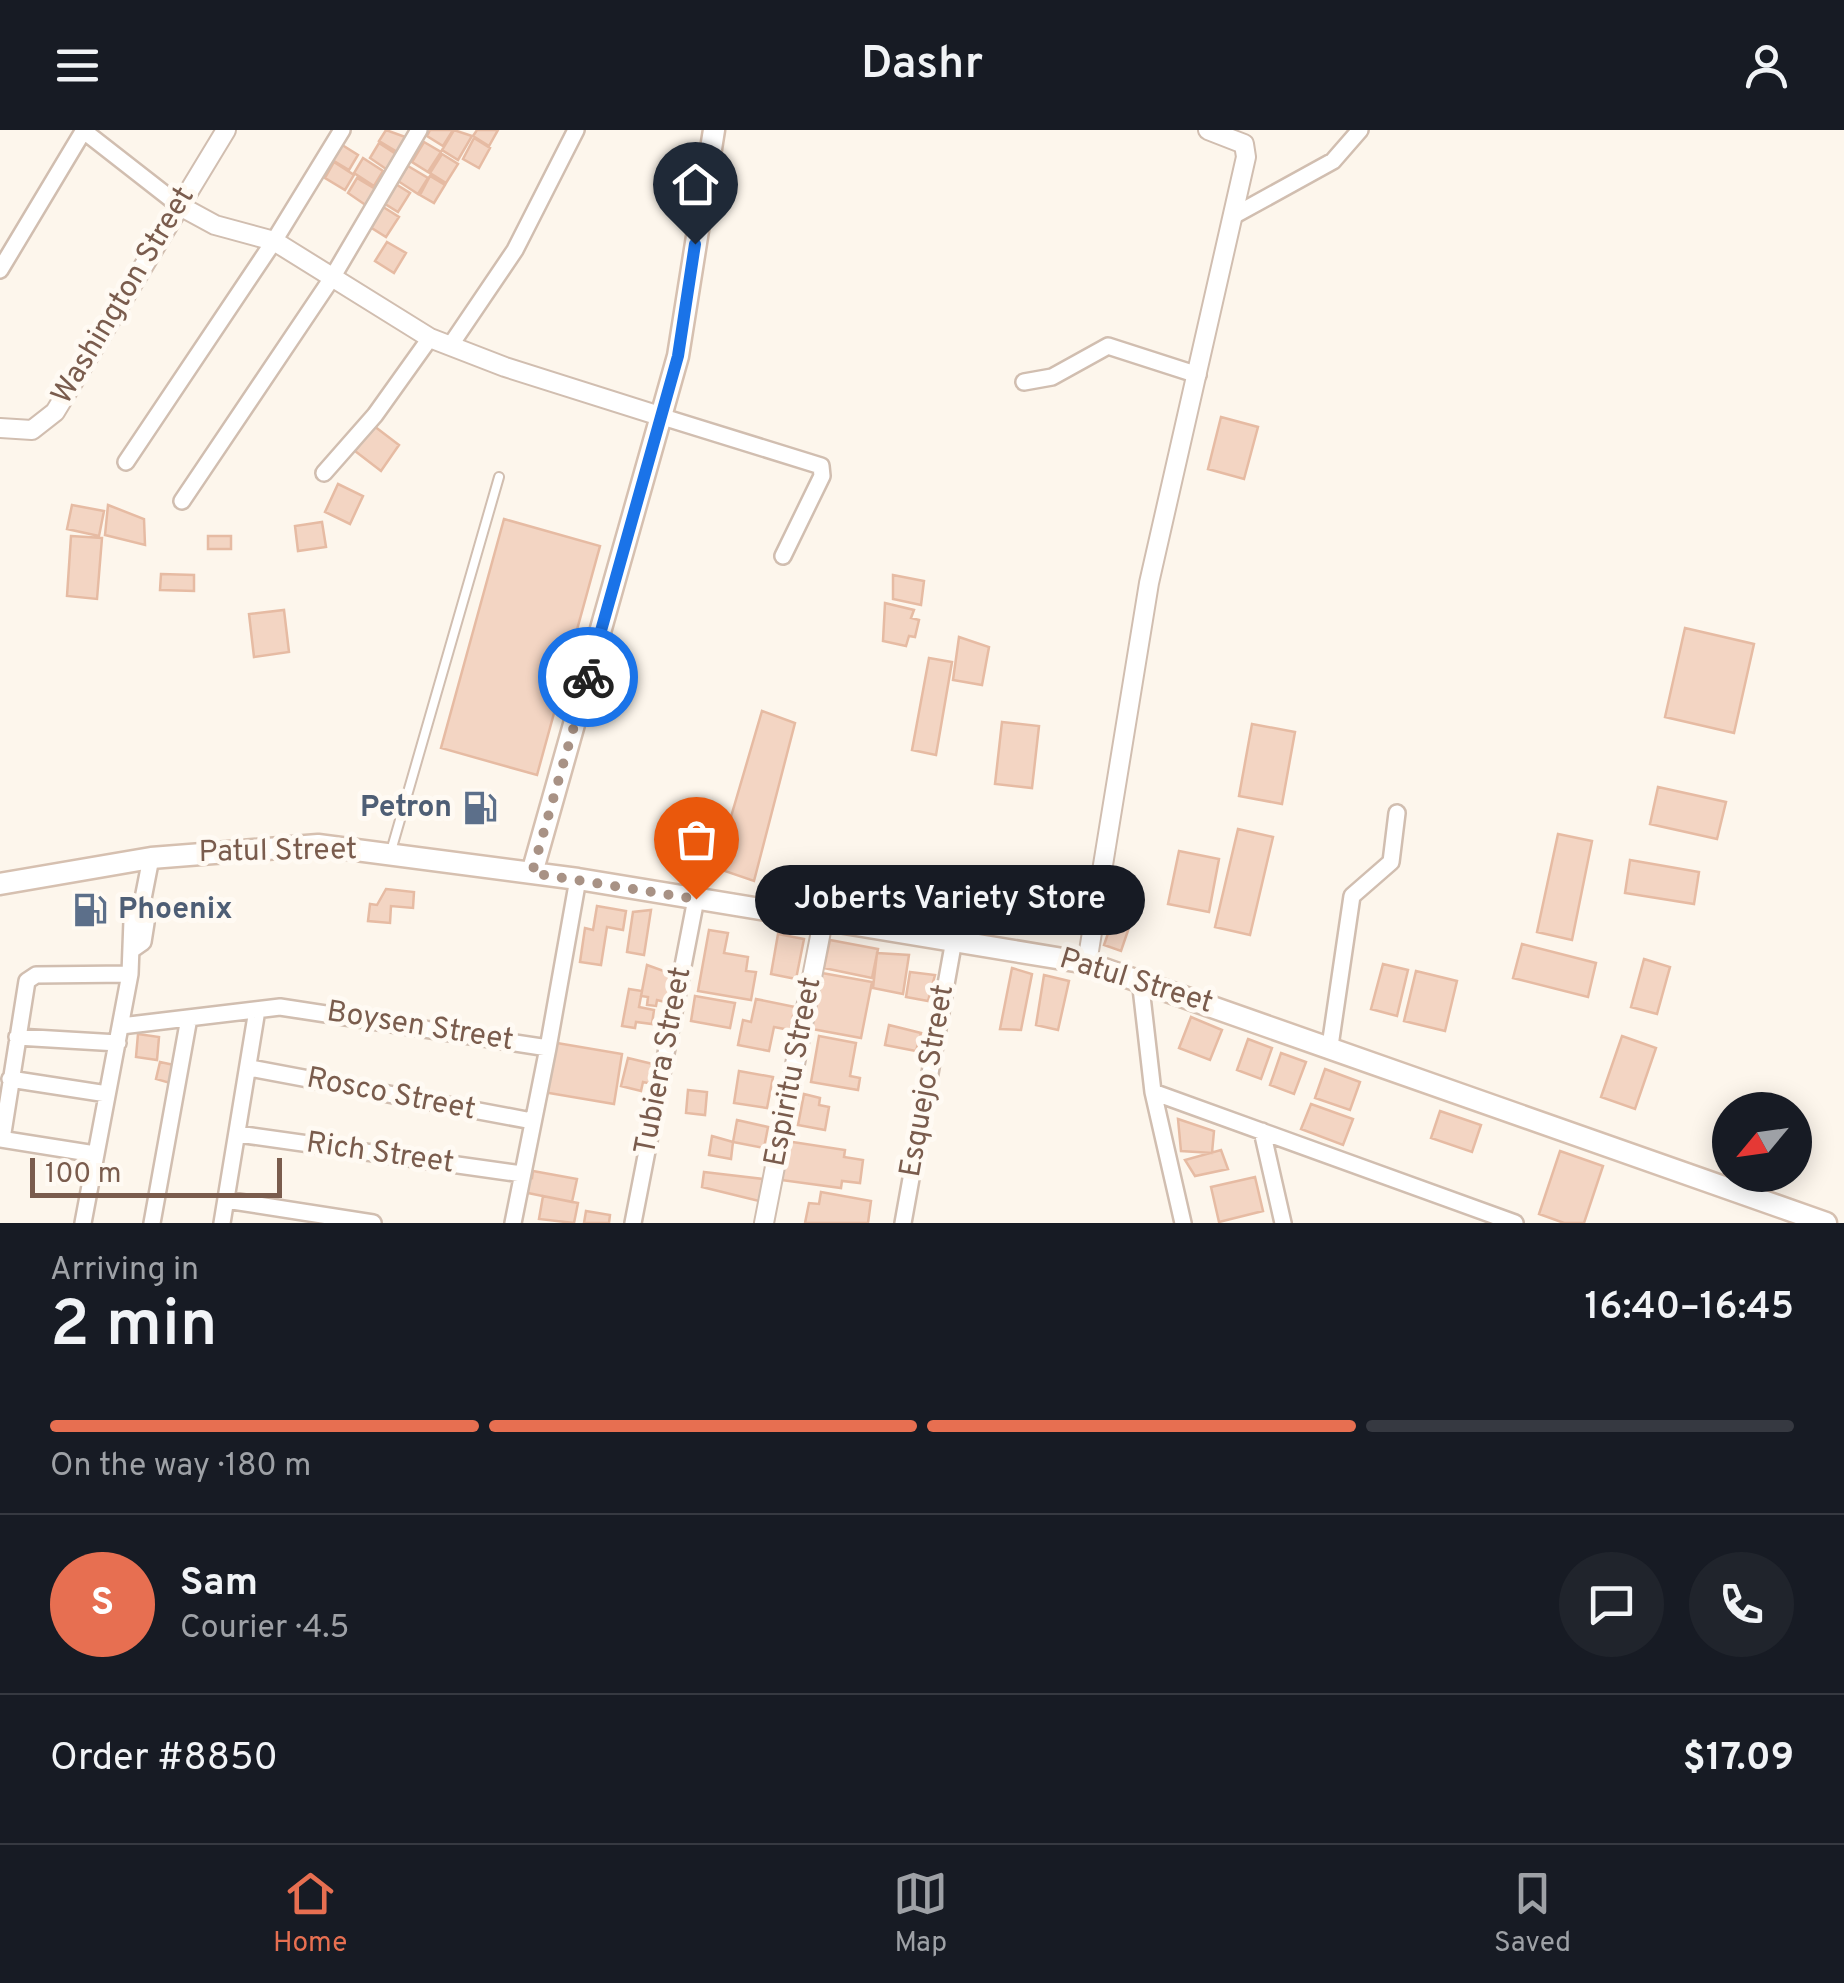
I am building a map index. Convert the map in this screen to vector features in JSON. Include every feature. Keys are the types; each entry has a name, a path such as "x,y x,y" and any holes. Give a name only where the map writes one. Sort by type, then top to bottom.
{"main road":[{"path":"532,873 678,356 714,130"},
{"name":"Patul Street","path":"0,884 151,858 318,845 391,851 1087,963 1826,1223"}],"street":[{"path":"0,270 84,130 180,206 215,224 274,241 430,338 821,466 822,476 783,556"},
{"name":"Washington Street","path":"1,428 32,430 55,412 226,130"},
{"path":"126,462 274,241 342,130"},
{"path":"182,502 332,278 419,130"},
{"path":"450,346 514,250 576,130"},
{"path":"1087,963 1149,583 1235,216 1246,149 1236,140 1208,130"},
{"path":"1235,216 1334,161 1360,130"},
{"path":"324,473 374,416 430,338"},
{"path":"1024,382 1052,378 1108,346 1198,375"},
{"path":"1330,1046 1352,896 1391,862 1397,813"},
{"path":"83,1223 130,974 132,920 140,914 151,858"},
{"name":"Boysen Street","path":"121,1026 305,1008 548,1048 578,880"},
{"name":"Tubiera Street","path":"633,1223 696,899"},
{"name":"Espiritu Street","path":"764,1223 823,921"},
{"name":"Esquejo Street","path":"903,1223 954,940"},
{"path":"95,1154 1,1139 24,985 31,978 130,974"},
{"path":"1140,979 1154,1092 1183,1223"},
{"path":"222,1223 257,1010"},
{"path":"152,1223 189,1018"},
{"path":"17,1037 118,1043"},
{"path":"513,1223 548,1048"},
{"name":"Rosco Street","path":"250,1068 532,1121"},
{"path":"10,1079 107,1094"},
{"path":"1154,1092 1515,1223"},
{"path":"1262,1131 1283,1223"},
{"name":"Rich Street","path":"238,1134 522,1174"},
{"path":"226,1200 372,1223"}],"lane":[{"path":"391,851 498,477"}],"building":[{"path":"386,130 408,138 399,153 379,141"},
{"path":"430,130 453,130 443,146 427,136"},
{"path":"454,130 472,136 458,160 442,150"},
{"path":"477,130 498,130 489,146 473,136"},
{"path":"474,138 490,148 479,168 463,159"},
{"path":"424,142 441,152 428,172 412,162"},
{"path":"339,143 358,155 349,170 329,158"},
{"path":"379,143 399,156 389,171 370,158"},
{"path":"442,154 458,164 446,183 430,173"},
{"path":"363,158 383,171 374,186 354,173"},
{"path":"334,162 354,175 345,190 325,178"},
{"path":"408,166 428,178 418,194 398,181"},
{"path":"430,176 445,185 434,203 420,195"},
{"path":"357,178 377,190 367,206 348,193"},
{"path":"394,183 410,193 398,212 382,202"},
{"path":"380,205 399,217 386,237 367,225"},
{"path":"387,242 406,253 394,273 375,261"},
{"path":"1221,417 1258,427 1244,479 1208,469"},
{"path":"374,426 399,445 381,471 355,451"},
{"path":"338,484 363,496 350,524 325,512"},
{"path":"72,505 104,511 99,536 67,529"},
{"path":"108,505 144,519 145,545 105,535"},
{"path":"504,519 600,546 537,775 441,748"},
{"path":"322,522 326,547 298,551 295,526"},
{"path":"71,536 102,538 97,599 67,596"},
{"path":"208,536 231,536 231,549 208,549"},
{"path":"161,574 194,575 194,591 160,590"},
{"path":"893,575 924,581 921,605 893,599"},
{"path":"885,603 914,610 911,618 919,620 915,637 909,636 906,646 883,641"},
{"path":"284,610 289,652 254,657 249,614"},
{"path":"1685,628 1754,644 1734,733 1665,717"},
{"path":"959,637 989,647 982,685 953,680"},
{"path":"929,658 952,662 936,755 912,750"},
{"path":"762,711 795,723 754,881 716,868"},
{"path":"1002,722 1039,726 1032,788 995,784"},
{"path":"1252,724 1295,732 1282,804 1239,796"},
{"path":"1658,787 1726,802 1717,839 1650,824"},
{"path":"1238,829 1273,837 1250,935 1215,927"},
{"path":"1558,834 1592,841 1572,940 1537,932"},
{"path":"1179,851 1219,859 1209,912 1168,904"},
{"path":"1630,860 1699,872 1694,904 1625,893"},
{"path":"386,889 414,892 413,908 391,906 390,923 368,921 370,904 377,905"},
{"path":"597,906 626,911 623,930 607,927 601,965 580,962 585,928 593,930"},
{"path":"651,910 644,955 627,952 633,912"},
{"path":"1116,910 1133,916 1121,951 1104,945"},
{"path":"709,930 728,933 724,953 748,957 746,971 756,972 751,1000 698,991"},
{"path":"778,934 804,939 796,979 771,974"},
{"path":"830,940 878,949 872,978 824,968"},
{"path":"1522,944 1596,963 1588,997 1513,978"},
{"path":"877,953 909,955 903,994 873,988"},
{"path":"1644,959 1670,967 1657,1014 1631,1007"},
{"path":"1383,964 1408,970 1397,1016 1371,1009"},
{"path":"647,965 675,975 669,1003 657,1000 656,1006 647,1005 648,997 641,996"},
{"path":"1012,968 1032,974 1021,1030 1000,1029"},
{"path":"1416,971 1457,981 1445,1031 1404,1021"},
{"path":"910,972 935,975 928,1001 906,997"},
{"path":"822,973 872,982 861,1038 812,1029"},
{"path":"1044,975 1069,981 1058,1030 1036,1025"},
{"path":"629,989 642,991 639,1007 654,1010 652,1024 636,1022 635,1028 622,1026"},
{"path":"695,996 735,1003 730,1028 691,1021"},
{"path":"756,999 795,1007 790,1030 774,1027 769,1051 738,1045 743,1020 751,1022"},
{"path":"1191,1017 1222,1030 1210,1060 1179,1048"},
{"path":"889,1025 921,1033 916,1051 885,1045"},
{"path":"138,1034 159,1037 157,1060 136,1057"},
{"path":"819,1036 856,1043 850,1076 860,1078 858,1090 811,1082"},
{"path":"1622,1036 1656,1048 1635,1109 1601,1097"},
{"path":"1248,1039 1272,1048 1261,1079 1237,1070"},
{"path":"551,1042 622,1054 614,1104 543,1092"},
{"path":"1281,1053 1306,1062 1294,1094 1270,1085"},
{"path":"628,1058 661,1066 657,1085 643,1082 641,1091 621,1086"},
{"path":"160,1062 174,1065 170,1083 156,1079"},
{"path":"1325,1069 1360,1082 1350,1110 1315,1098"},
{"path":"739,1071 773,1077 767,1108 734,1103"},
{"path":"688,1090 707,1092 705,1115 686,1113"},
{"path":"804,1094 820,1098 819,1105 829,1107 825,1130 798,1125"},
{"path":"1311,1104 1353,1119 1343,1145 1301,1129"},
{"path":"1440,1111 1481,1125 1472,1152 1431,1138"},
{"path":"1178,1119 1214,1131 1212,1153 1181,1151"},
{"path":"737,1120 768,1127 764,1148 733,1142"},
{"path":"712,1136 733,1142 731,1159 709,1155"},
{"path":"786,1141 845,1150 844,1157 863,1160 860,1183 842,1181 841,1188 781,1180"},
{"path":"1221,1150 1228,1169 1195,1176 1185,1160"},
{"path":"1560,1151 1603,1166 1584,1223 1564,1223 1539,1214"},
{"path":"533,1171 577,1179 572,1202 523,1192 526,1177 532,1178"},
{"path":"704,1172 763,1179 759,1201 702,1187"},
{"path":"1255,1177 1263,1211 1219,1222 1211,1187"},
{"path":"821,1192 871,1201 868,1223 805,1223 809,1203 819,1204"},
{"path":"543,1196 578,1203 574,1223 539,1219"},
{"path":"586,1211 610,1215 609,1223 584,1223"}],"way so far":[{"path":"588,677 532,873 696,899"}],"place":[{"name":"Petron","path":"480,808"},
{"name":"Joberts Variety Store","path":"696,899"},
{"name":"Phoenix","path":"90,910"}],"route":[{"path":"588,677 663,417 678,356 695,244"}]}
